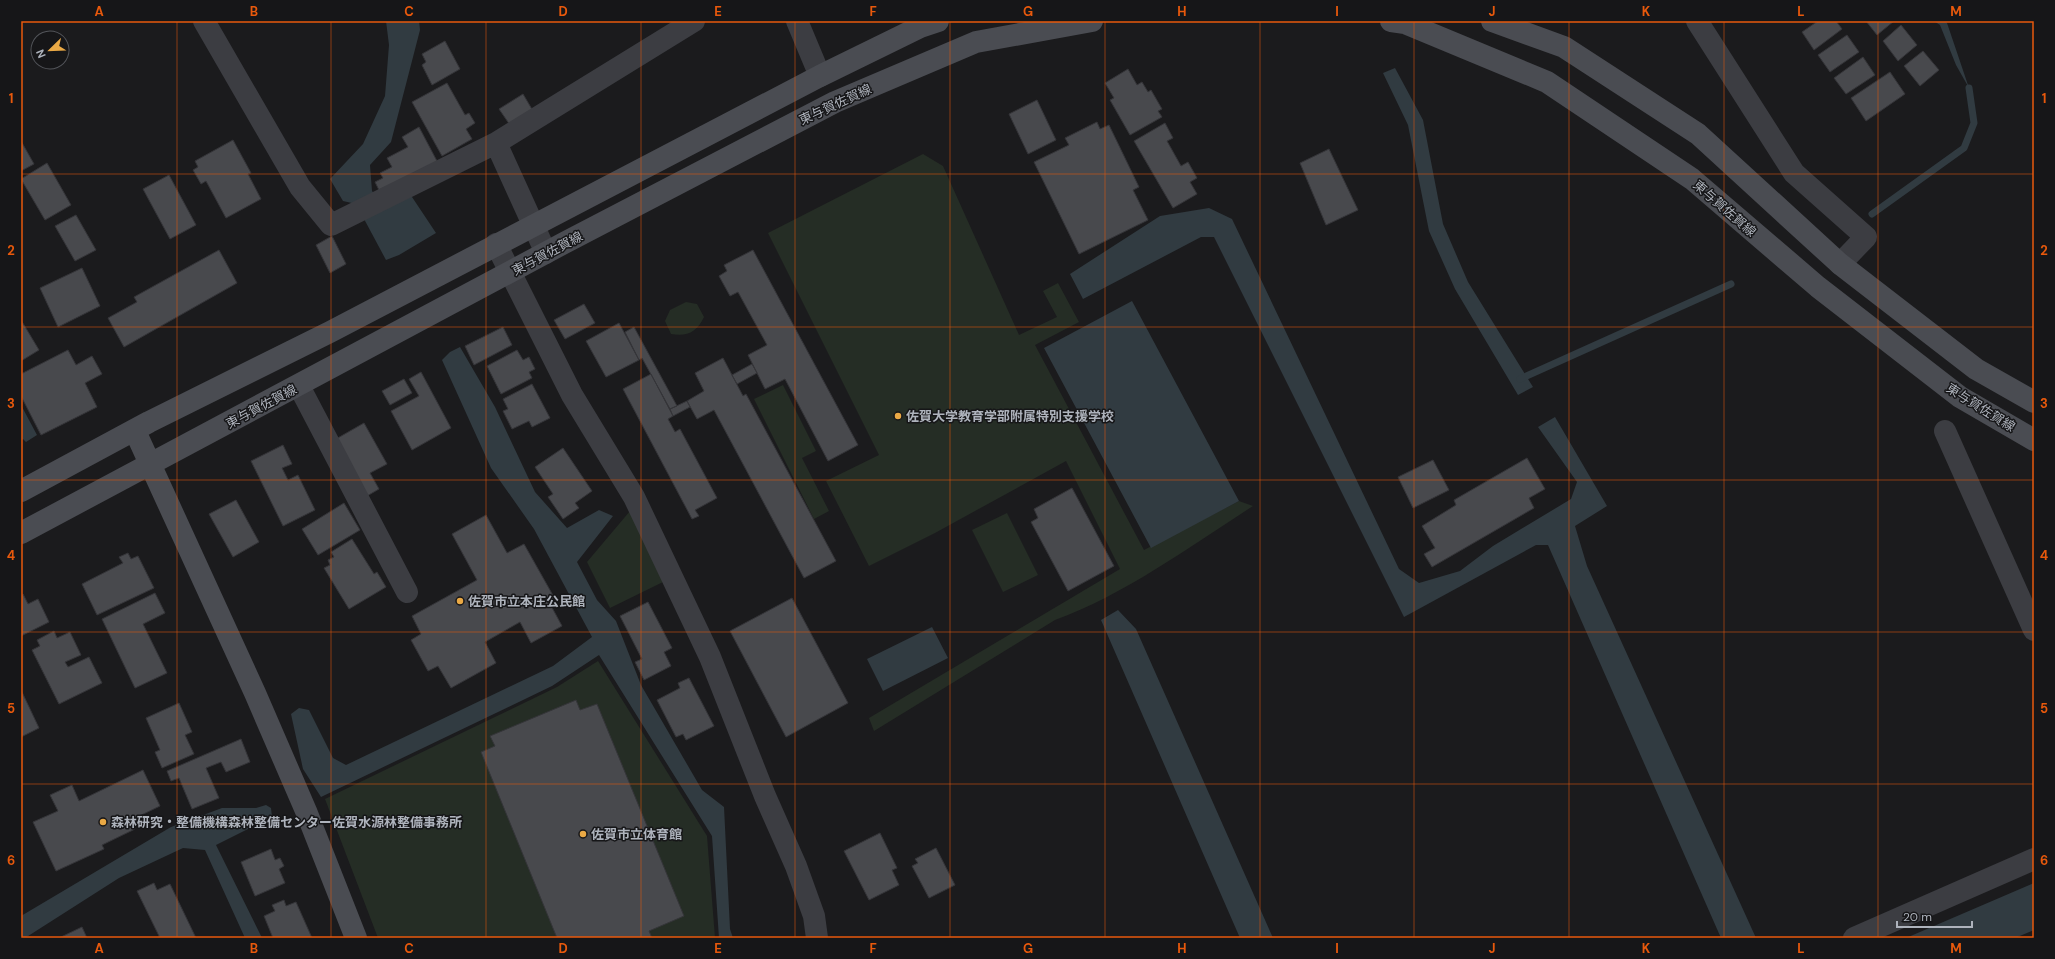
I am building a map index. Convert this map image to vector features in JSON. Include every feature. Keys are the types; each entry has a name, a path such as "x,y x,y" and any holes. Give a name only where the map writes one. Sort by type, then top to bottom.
{"main road":[{"path":"23,486 330,332 533,224 820,76 920,26 938,21"},
{"name":"東与賀佐賀線","path":"21,533 546,253 835,102 976,42 1092,21"},
{"name":"東与賀佐賀線","path":"1391,21 1405,23 1547,82 1692,179 1818,287 1960,397 2034,440"},
{"path":"1492,21 1564,48 1698,134 1840,264 1976,369 2034,402"},
{"path":"134,431 255,693 306,811 353,937"}],"street":[{"path":"204,21 300,187 322,217 331,225 496,143 694,21"},
{"path":"797,21 820,76"},
{"path":"1698,21 1794,173 1866,238 1840,264"},
{"path":"496,143 546,253"},
{"path":"496,244 509,273 572,394 634,497 710,657 765,796 796,866 814,916 817,938"},
{"path":"298,386 407,592"},
{"path":"1945,431 2034,630"},
{"path":"1854,938 2034,859"}],"shaded area":[{"path":"386,21 419,21 420,30 391,142 370,165 372,191 384,207 410,194 436,233 399,255 386,260 356,204 343,201 330,179 363,144 385,96 389,45"},
{"path":"1934,21 1945,21 1947,23 1969,88 1956,65 1940,25"},
{"path":"1395,68 1423,120 1443,224 1468,282 1533,387 1518,395 1455,289 1429,231 1408,125 1383,73"},
{"path":"923,154 943,166 1019,335 1057,317 1043,291 1058,283 1079,322 1035,345 1144,550 1239,501 1253,506 1157,569 1107,597 1055,620 874,731 869,718 1120,569 1066,461 935,533 869,566 826,481 879,455 768,233"},
{"path":"1209,208 1232,219 1399,569 1419,583 1460,571 1493,546 1571,499 1577,482 1538,427 1555,417 1607,506 1575,526 1587,566 1756,938 1721,938 1548,545 1536,545 1404,617 1214,237 1201,237 1083,299 1070,274 1160,216"},
{"path":"1132,301 1239,501 1151,548 1044,348"},
{"path":"686,302 697,304 704,317 695,330 682,335 671,334 665,321 670,310"},
{"path":"460,347 495,407 535,492 567,528 599,510 613,516 577,562 597,600 616,621 641,685 702,790 724,807 730,929 733,938 719,938 712,836 599,655 552,686 321,797 303,769 291,714 299,708 309,710 333,758 346,765 553,666 592,637 534,529 491,468 442,360 450,352"},
{"path":"783,385 816,451 802,458 829,511 814,519 754,399"},
{"path":"21,405 37,435 26,442 23,439 21,440"},
{"path":"630,511 663,582 610,608 587,562"},
{"path":"1007,513 1038,575 1003,592 972,530"},
{"path":"1118,610 1136,629 1273,938 1240,938 1101,620"},
{"path":"932,627 948,658 883,691 867,659"},
{"path":"598,661 707,836 715,938 378,938 325,799 557,687"},
{"path":"266,805 271,808 272,817 216,845 262,938 245,938 205,850 183,848 119,878 25,938 21,938 21,916 171,827 222,808 256,808"},
{"path":"2034,883 2034,930 2015,938 1906,938"}],"building":[{"path":"1818,21 1836,21 1842,29 1814,50 1802,32"},
{"path":"1866,21 1894,21 1877,35"},
{"path":"1901,25 1917,45 1898,61 1883,41"},
{"path":"1847,35 1859,52 1830,72 1818,55"},
{"path":"445,41 460,69 432,85 422,65 426,62 422,54"},
{"path":"1923,51 1939,70 1920,86 1904,66"},
{"path":"1863,57 1875,75 1846,94 1834,78"},
{"path":"1128,69 1137,85 1142,82 1148,92 1151,90 1162,109 1158,111 1162,117 1130,135 1110,100 1114,98 1105,83"},
{"path":"1890,72 1905,94 1866,121 1851,98"},
{"path":"447,83 465,115 469,113 475,123 466,129 472,139 442,156 412,102"},
{"path":"523,94 533,111 510,125 499,109"},
{"path":"1037,100 1056,140 1028,154 1009,114"},
{"path":"1097,122 1100,129 1109,125 1139,187 1133,190 1148,220 1079,254 1034,162 1069,145 1065,138"},
{"path":"1165,123 1173,138 1167,141 1181,166 1188,162 1197,178 1190,182 1197,194 1173,208 1134,141"},
{"path":"419,127 438,163 379,190 375,182 383,178 380,173 392,167 387,158 408,147 402,137"},
{"path":"233,140 251,173 248,174 261,199 226,218 206,181 201,184 193,170 198,167 195,161"},
{"path":"21,141 34,164 21,171"},
{"path":"1329,149 1358,210 1326,225 1300,163"},
{"path":"47,163 71,205 45,220 21,179"},
{"path":"169,175 196,225 170,239 143,189"},
{"path":"76,215 96,250 75,261 55,226"},
{"path":"332,236 346,264 330,273 316,245"},
{"path":"219,250 237,283 124,347 108,318 137,302 134,297"},
{"path":"753,250 858,445 828,461 785,379 765,389 748,355 767,345 738,292 730,296 719,276 727,271 724,265"},
{"path":"82,268 100,306 58,327 40,288"},
{"path":"584,304 595,323 565,339 554,320"},
{"path":"21,320 39,350 21,361"},
{"path":"619,323 639,360 606,377 586,341"},
{"path":"503,327 512,345 474,365 465,346"},
{"path":"634,327 677,406 670,409 642,358 639,360 625,332"},
{"path":"68,350 76,365 92,356 102,374 85,383 97,407 41,435 21,396 21,374"},
{"path":"517,350 523,360 529,357 535,369 529,372 532,378 501,394 487,366"},
{"path":"723,358 743,396 746,394 836,561 804,578 714,410 697,419 687,401 704,391 695,373"},
{"path":"752,364 757,373 737,384 732,375"},
{"path":"421,372 451,428 412,450 391,411 419,396 409,379"},
{"path":"651,374 673,416 668,419 675,432 680,429 717,498 695,510 699,516 692,519 623,389"},
{"path":"404,379 412,393 390,405 382,391"},
{"path":"532,384 550,418 532,427 529,421 512,429 503,411 508,409 503,399"},
{"path":"687,401 690,407 673,416 670,409"},
{"path":"364,423 387,464 370,473 379,489 367,496 336,439"},
{"path":"283,445 292,464 282,468 288,480 298,475 315,510 283,526 251,461"},
{"path":"563,448 592,491 575,503 579,508 563,519 548,497 553,494 535,467"},
{"path":"1527,458 1545,489 1529,498 1534,508 1432,567 1424,554 1435,548 1422,526 1456,505 1454,500"},
{"path":"1433,460 1449,490 1413,508 1398,477"},
{"path":"1072,488 1114,566 1068,591 1031,522 1038,518 1034,509"},
{"path":"236,500 259,542 233,557 209,514"},
{"path":"344,503 360,530 318,555 302,529"},
{"path":"486,515 507,553 524,544 555,599 549,602 562,626 531,643 520,622 485,642 496,663 451,688 438,666 428,671 411,640 421,634 412,616 477,580 452,534"},
{"path":"352,539 374,574 377,572 386,587 349,609 324,568 330,565 328,560 334,557 331,552"},
{"path":"128,553 131,559 138,556 154,588 97,615 82,584 123,563 119,557"},
{"path":"155,593 165,613 143,624 167,673 135,688 102,619"},
{"path":"23,594 28,604 38,599 49,622 21,636 21,595"},
{"path":"792,598 848,703 786,737 730,631"},
{"path":"648,602 672,648 664,652 671,666 644,680 635,662 642,659 620,616"},
{"path":"54,631 57,638 70,632 81,655 65,662 68,667 89,657 102,683 59,704 32,650 40,646 37,640"},
{"path":"689,678 714,726 686,740 683,734 676,737 657,700 680,688 678,683"},
{"path":"21,690 39,728 21,737"},
{"name":"佐賀市立体育館","path":"576,700 580,710 597,704 684,916 649,931 652,938 557,938 481,752 495,746 490,736"},
{"path":"179,703 192,732 185,735 194,754 162,768 155,752 160,750 146,718"},
{"path":"241,739 250,762 226,772 221,762 206,768 219,798 192,809 179,778 171,781 167,771"},
{"path":"143,770 160,806 131,820 135,829 102,845 104,849 56,871 33,822 58,811 50,795 72,785 79,801"},
{"path":"880,833 897,868 892,870 899,885 869,900 844,851"},
{"path":"936,848 955,885 929,898 912,866 918,863 915,859"},
{"path":"271,849 275,860 280,858 284,866 279,869 285,883 255,896 241,862"},
{"path":"154,883 157,890 170,884 196,938 160,938 137,891"},
{"path":"284,900 286,906 296,902 312,938 273,938 264,916 275,911 272,905"},
{"path":"82,927 87,938 59,938"}],"waterway":[{"path":"1872,214 1964,148 1974,123 1969,88"},
{"path":"1520,379 1731,284"}],"place":[{"name":"佐賀大学教育学部附属特別支援学校","path":"898,416"},
{"name":"佐賀市立本庄公民館","path":"460,601"},
{"name":"森林研究・整備機構森林整備センター佐賀水源林整備事務所","path":"103,822"},
{"name":"佐賀市立体育館","path":"583,834"}]}
